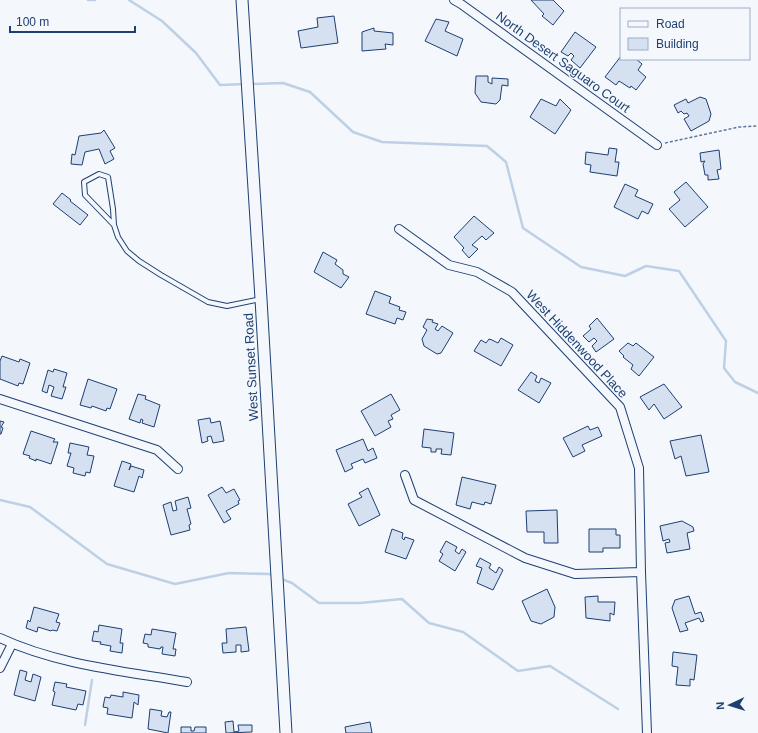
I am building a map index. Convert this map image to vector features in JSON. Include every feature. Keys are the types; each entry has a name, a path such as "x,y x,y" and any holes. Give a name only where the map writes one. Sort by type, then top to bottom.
{"street":[{"name":"West Sunset Road","path":"242,0 286,733"},
{"name":"North Desert Saguaro Court","path":"454,0 462,4 657,145"},
{"name":"West Hiddenwood Place","path":"399,229 449,265 477,272 512,292 620,407 639,468 640,572 647,733"},
{"path":"0,399 157,450 178,469"},
{"path":"405,475 414,500 525,558 575,574 640,572"},
{"path":"0,638 12,644 56,659 187,682"},
{"path":"0,668 12,644"}],"lane":[{"path":"114,225 85,196 84,182 99,174 108,177 114,225 118,237 127,251 139,261 208,302 227,306 261,299"}],"path":[{"path":"657,145 740,126 758,126"}],"building":[{"path":"531,0 553,0 564,11 553,25 542,16 544,14"},
{"path":"334,16 338,43 301,48 298,31 318,27 317,18"},
{"path":"436,19 449,22 445,31 463,39 457,56 425,41"},
{"path":"374,28 374,31 393,33 393,45 385,44 386,49 362,51 362,32"},
{"path":"575,32 596,47 580,68 571,60 574,56 571,53 568,56 561,52"},
{"path":"620,57 620,60 637,60 642,64 638,70 646,77 636,90 619,81 616,85 605,77"},
{"path":"476,76 488,76 488,82 492,84 492,78 508,79 508,86 502,85 500,100 496,104 481,102 475,93"},
{"path":"700,97 706,99 711,114 709,121 691,131 684,119 689,116 687,113 684,114 681,111 678,113 674,105 686,99 688,103"},
{"path":"541,99 556,106 560,99 571,110 555,134 530,117"},
{"path":"104,130 115,148 110,151 114,159 105,164 99,149 85,152 82,165 71,164 72,154 75,155 79,136 101,133"},
{"path":"609,148 617,149 615,162 619,162 617,176 590,172 591,165 585,164 586,152 608,155"},
{"path":"719,150 721,169 717,170 719,179 708,180 708,175 705,175 703,164 705,161 701,162 700,153"},
{"path":"686,182 708,207 685,227 669,209 680,200 674,192"},
{"path":"625,184 638,190 635,196 653,204 648,214 642,211 638,219 614,207"},
{"path":"62,193 88,215 80,225 53,204"},
{"path":"474,216 494,233 486,240 482,236 472,245 478,249 469,258 462,250 464,248 454,237"},
{"path":"323,252 337,260 335,264 343,270 343,274 349,277 341,288 314,272"},
{"path":"375,291 391,297 389,303 400,307 399,310 406,312 403,320 397,318 395,324 366,314"},
{"path":"597,318 614,339 596,352 592,346 597,341 594,338 589,342 583,336 591,329 589,326"},
{"path":"427,319 433,320 432,322 438,324 435,329 438,331 442,326 453,333 441,353 437,354 424,346 422,339 427,330 423,327"},
{"path":"501,338 513,345 501,366 474,351 481,340 486,343 489,339 498,343"},
{"path":"628,343 633,346 636,343 654,357 639,376 631,369 633,365 623,357 624,356 619,351"},
{"path":"2,356 19,362 20,359 30,363 23,384 19,383 18,386 0,379 0,361"},
{"path":"54,369 67,373 63,387 66,387 62,399 51,396 54,387 49,385 47,393 42,391 48,370 53,372"},
{"path":"531,372 537,376 535,381 539,383 541,378 551,383 539,403 518,390"},
{"path":"88,379 117,389 110,409 107,408 106,411 92,406 91,408 80,405"},
{"path":"664,384 682,407 664,419 654,404 649,410 640,397"},
{"path":"138,394 146,396 145,399 160,405 154,427 142,423 143,420 141,419 140,423 129,419"},
{"path":"391,394 400,410 391,415 393,419 388,421 391,427 375,436 361,411"},
{"path":"210,418 211,423 220,421 224,441 213,443 211,436 207,437 208,441 202,443 198,420"},
{"path":"0,421 4,422 1,427 3,428 1,434 0,434"},
{"path":"588,426 590,430 598,427 602,436 582,445 585,451 573,457 563,438"},
{"path":"424,429 454,433 451,455 441,454 442,449 436,449 436,452 431,452 431,448 422,447"},
{"path":"31,431 55,439 53,442 58,442 51,464 36,459 36,461 29,458 30,456 23,454"},
{"path":"701,435 709,472 686,476 681,456 675,459 670,441"},
{"path":"363,439 368,451 373,448 377,458 365,463 363,459 351,464 353,468 345,472 336,450"},
{"path":"70,443 89,447 87,455 94,456 90,473 86,472 85,476 73,473 74,468 67,466 71,453 68,453"},
{"path":"122,461 131,464 129,470 131,466 144,470 142,478 139,476 134,492 114,486"},
{"path":"462,477 496,485 491,504 485,502 484,505 472,502 470,509 456,505"},
{"path":"222,487 226,493 234,489 240,500 238,501 239,504 226,511 231,519 224,523 208,495"},
{"path":"368,488 380,515 359,526 348,504 362,497 359,493"},
{"path":"188,497 191,508 187,509 191,524 189,525 190,530 171,535 163,505 171,502 173,511 177,510 175,501"},
{"path":"557,510 558,543 544,543 544,532 527,532 526,511"},
{"path":"682,521 693,527 694,531 687,533 690,549 667,553 665,543 670,542 669,539 663,541 660,526"},
{"path":"392,529 403,533 402,538 404,540 405,537 414,540 406,559 385,552"},
{"path":"589,529 616,529 616,535 620,535 620,548 603,548 603,552 589,552"},
{"path":"446,541 457,547 455,551 459,554 462,549 466,552 455,571 439,561 443,554 440,552"},
{"path":"480,558 491,564 489,568 496,573 499,567 503,570 493,590 477,583 482,568 476,566"},
{"path":"547,589 555,607 554,617 541,624 531,621 522,601"},
{"path":"598,596 598,602 615,602 614,615 610,613 610,621 586,618 585,597"},
{"path":"689,596 695,614 701,612 704,621 701,622 699,618 685,623 688,630 680,632 672,608 675,600"},
{"path":"34,607 59,614 56,622 60,623 57,631 51,631 38,627 37,632 26,628 28,620 30,622"},
{"path":"99,625 122,629 120,643 123,643 122,653 110,651 111,646 100,644 101,642 92,641 94,631 98,632"},
{"path":"246,627 249,651 241,652 241,645 236,645 236,652 223,653 222,643 227,643 226,629"},
{"path":"152,629 176,633 173,649 176,649 175,656 162,654 163,647 160,649 148,647 148,644 143,643 145,634 151,635"},
{"path":"673,652 697,655 694,680 690,679 690,686 676,685 678,667 672,666"},
{"path":"20,670 27,672 25,680 31,682 33,674 41,677 35,701 14,695"},
{"path":"55,682 67,684 66,687 86,691 83,705 78,704 76,710 52,705 55,692 53,691"},
{"path":"123,692 139,695 138,705 134,702 132,718 107,714 108,708 103,707 105,697 110,698 111,695 123,697"},
{"path":"150,709 162,711 161,716 167,717 169,712 171,712 168,733 148,729"},
{"path":"233,721 234,732 239,731 238,725 252,725 252,732 226,733 225,722"},
{"path":"370,722 372,733 346,733 345,727"},
{"path":"181,727 191,727 191,731 194,731 195,727 206,727 206,733 181,733"}],"waterway":[{"path":"88,0 95,0"},
{"path":"129,0 162,21 196,53 220,85 245,84"},
{"path":"250,84 283,83 310,92 353,132 382,142 487,146 506,162 523,228 581,267 625,276 646,266 679,271 726,341 724,368 735,382 758,393"},
{"path":"0,500 30,507 107,564 175,584 229,573 269,574 273,576"},
{"path":"279,578 292,583 319,603 360,603 402,599 429,623 463,632 518,671 550,666 618,709"},
{"path":"85,725 92,680"}]}
